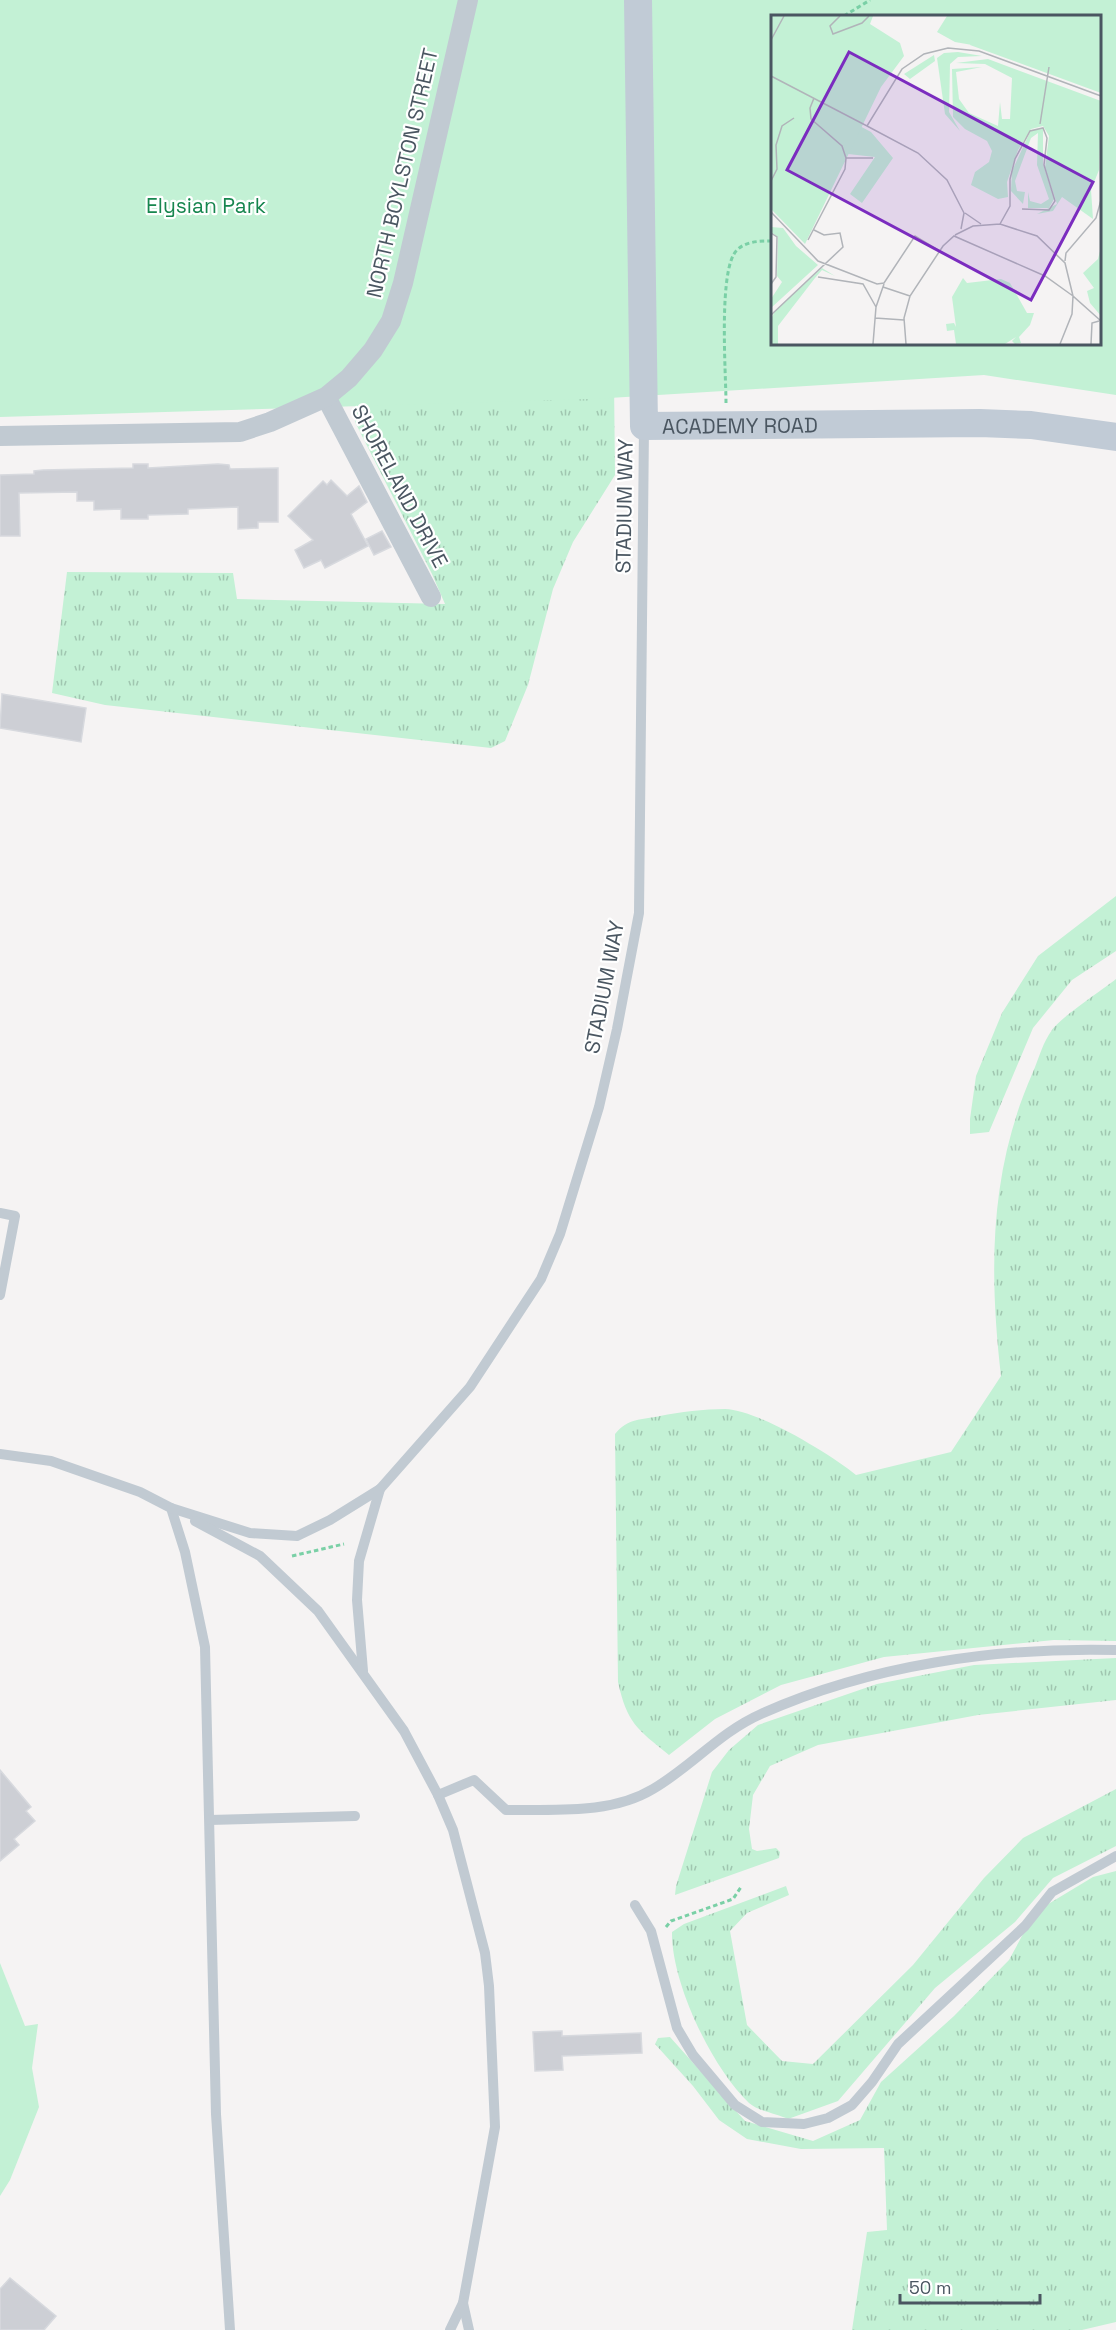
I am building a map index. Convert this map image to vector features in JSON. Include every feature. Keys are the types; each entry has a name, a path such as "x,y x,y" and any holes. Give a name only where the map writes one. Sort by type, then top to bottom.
{"main road":[{"name":"ACADEMY ROAD","path":"638,0 644,426 990,423 1052,427 1116,437"}],"street":[{"name":"NORTH BOYLSTON STREET","path":"0,436 240,432 293,413 326,397 349,378 373,350 391,321 403,284 468,0"},
{"name":"SHORELAND DRIVE","path":"326,397 431,597"}],"lane":[{"name":"STADIUM WAY","path":"171,1508 250,1533 297,1536 330,1520 380,1489 470,1387 541,1279 560,1234 598,1107 617,1029 639,913 644,426"},
{"path":"0,1213 15,1216 0,1294"},
{"path":"0,1454 51,1461 141,1492 260,1556 318,1611 404,1731 438,1795 453,1830 485,1953 490,1995 495,2127 463,2303 450,2330"},
{"name":"STADIUM WAY","path":"363,1672 357,1600 359,1561 380,1489"},
{"path":"171,1508 185,1551 205,1647 216,2114 230,2330"},
{"path":"438,1795 474,1780 506,1810 610,1806 652,1790 728,1733 751,1719 814,1692 859,1679 981,1655 1116,1650"},
{"path":"210,1820 355,1816"},
{"path":"635,1905 651,1931 676,2028 693,2055 735,2105 762,2122 804,2124 828,2118 852,2105 872,2082 898,2044 1025,1926 1052,1892 1116,1856"},
{"path":"463,2303 469,2330"}],"path":[{"path":"846,15 870,0"},
{"path":"726,426 725,288 728,264 737,250 752,242 771,241"},
{"path":"292,1555 344,1544"},
{"path":"665,1929 671,1921 733,1899 741,1887"}],"green space":[{"name":"Elysian Park","path":"0,0 1116,0 1116,395 984,375 593,399 0,417"},
{"path":"610,0 615,475 573,542 553,589 528,685 505,741 491,748 105,705 52,693 67,572 233,573 237,599 445,604 355,422 354,394"},
{"path":"1116,896 1116,951 1072,980 1033,1028 989,1132 970,1134 976,1076 1002,1013 1038,956"},
{"path":"1116,979 1116,1641 1054,1640 884,1657 781,1685 715,1719 669,1755 635,1724 625,1707 618,1682 615,1434 635,1420 684,1412 725,1409 756,1417 793,1434 856,1475 951,1452 1001,1376 995,1298 996,1222 1000,1184 1018,1109 1052,1030 1072,1011"},
{"path":"1116,1658 1116,1700 978,1715 818,1745 770,1766 753,1795 749,1829 752,1849 757,1851 776,1848 780,1852 779,1858 675,1895 712,1772 729,1750 758,1725 877,1684 974,1665"},
{"path":"1116,1789 1116,1846 1053,1878 1015,1922 935,1988 838,2101 788,2119 753,2106 735,2088 708,2047 686,1999 678,1975 672,1932 684,1924 786,1886 789,1895 747,1913 730,1931 747,2025 782,2061 813,2064 913,1965 984,1878 1023,1838"},
{"path":"1116,1871 1116,2322 1082,2330 852,2330 867,2232 887,2230 884,2148 801,2149 747,2139 719,2120 693,2086 655,2044 658,2038 670,2037 745,2121 813,2141 860,2120 881,2082 954,2016 1009,1960 1035,1912 1093,1877"},
{"path":"0,1963 25,2026 38,2024 32,2068 39,2107 10,2180 0,2196"}],"building":[{"path":"133,464 148,464 148,468 218,464 229,465 230,469 278,468 278,522 258,522 258,528 238,529 238,507 188,509 188,514 148,515 148,519 121,519 121,509 94,510 94,501 77,501 77,492 19,493 20,536 0,536 0,475 34,474 34,471 43,470 133,468"},
{"path":"331,480 347,496 359,486 367,502 351,514 368,546 325,568 321,560 304,568 295,550 313,540 288,516 323,481 327,485"},
{"path":"382,531 391,547 374,555 366,539"},
{"path":"2,694 86,708 81,742 0,728"},
{"path":"0,1770 31,1807 26,1811 35,1821 14,1839 19,1845 0,1861"},
{"path":"562,2031 562,2036 641,2033 642,2053 562,2056 563,2070 535,2071 533,2032"},
{"path":"10,2278 56,2316 44,2330 0,2330 0,2289"}]}
